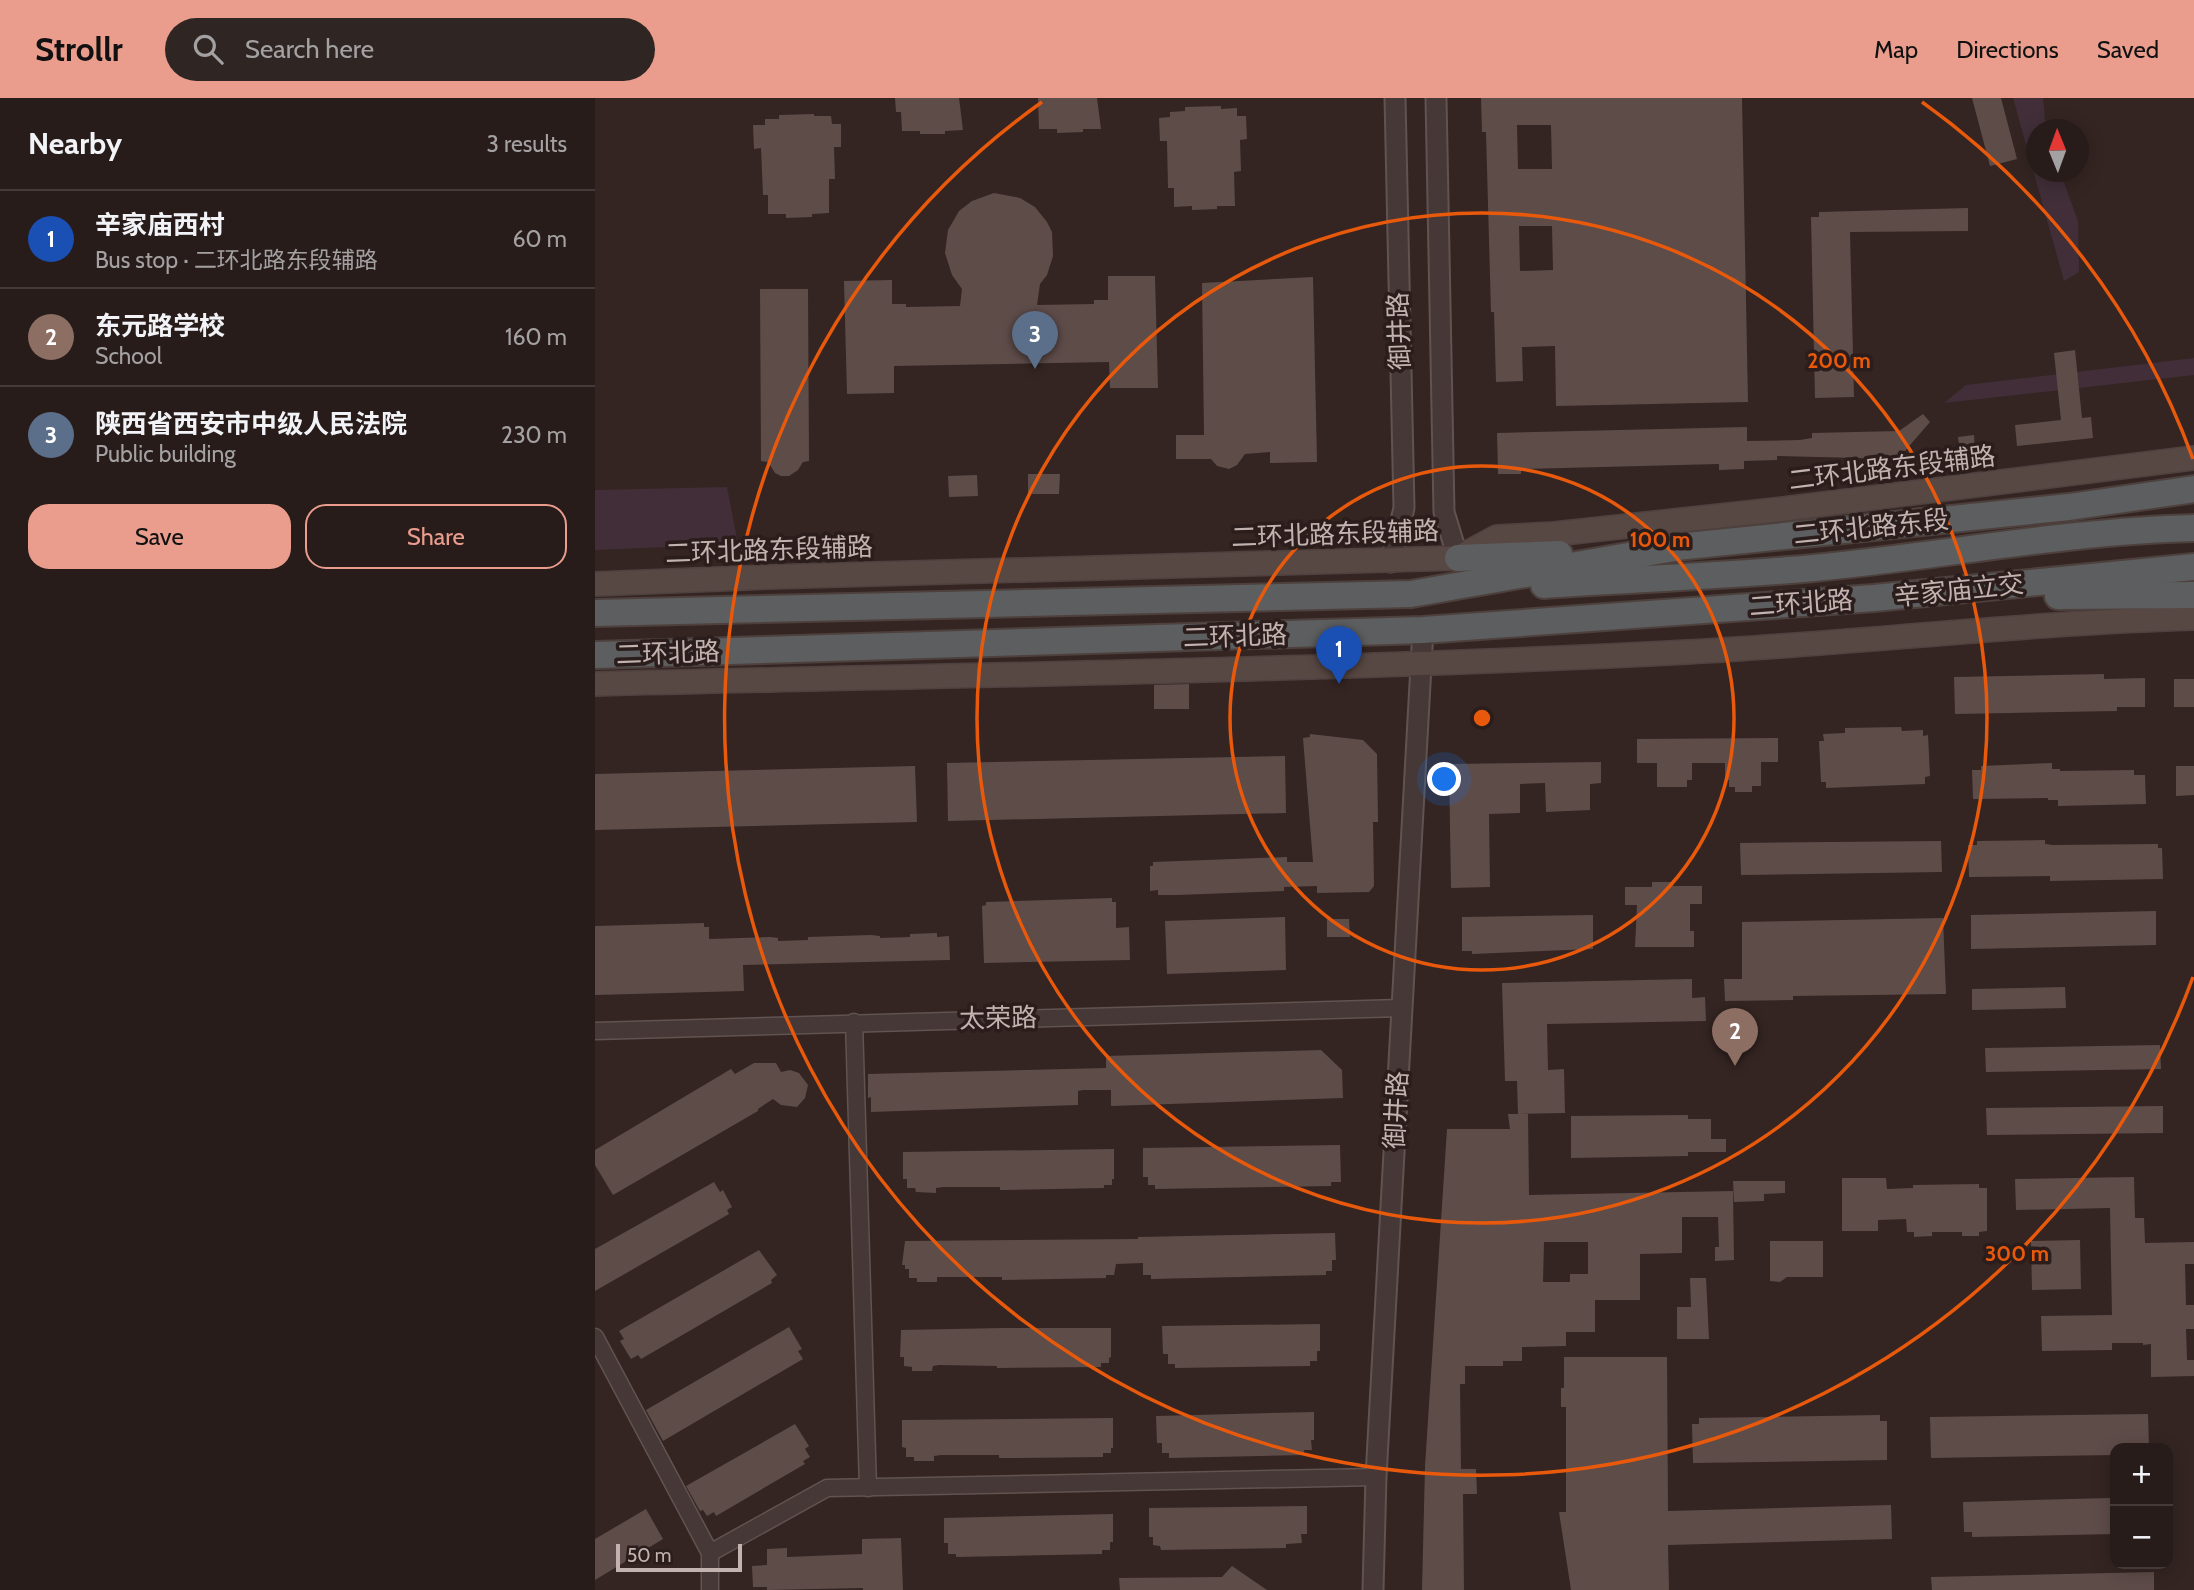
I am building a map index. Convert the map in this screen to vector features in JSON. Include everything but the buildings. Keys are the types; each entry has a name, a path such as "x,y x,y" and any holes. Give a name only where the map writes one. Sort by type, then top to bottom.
{"highway":[{"path":"2069,507 2194,489"},
{"path":"2069,507 2194,500"},
{"name":"二环北路东段","path":"1674,548 2069,507"},
{"name":"二环北路","path":"595,612 1411,594 1814,568 2088,535 2194,528"},
{"path":"1458,558 1674,548"},
{"name":"二环北路","path":"1411,594 1674,548"},
{"name":"辛家庙立交","path":"1874,598 2194,567"},
{"name":"辛家庙立交","path":"1874,598 2194,594"},
{"name":"二环北路","path":"595,655 1423,630 1874,598"}],"main road":[{"name":"二环北路东段辅路","path":"595,584 1458,558 1497,537 1554,534 1783,509 2194,458"},
{"path":"595,684 1421,663 1691,652 1976,630 2194,618"}],"street":[{"name":"御井路","path":"1391,562 1403,508 1395,98"},
{"name":"御井路","path":"1436,98 1444,512 1458,558"},
{"name":"御井路","path":"1373,1590 1376,1477 1423,630"},
{"name":"太荣路","path":"595,1031 1401,1008"},
{"path":"854,1022 868,1488"},
{"path":"595,1337 710,1553 710,1590"},
{"path":"710,1553 827,1488 1376,1477"}],"shaded area":[{"path":"2013,98 2043,98 2045,119 2026,119 2026,145"},
{"path":"2036,182 2064,182 2078,221 2079,272 2064,281"},
{"path":"2194,358 2194,375 1944,403 1966,385"},
{"path":"727,487 738,544 595,550 595,490"}],"place":[{"name":"陕西省西安市中级人民法院","path":"1035,369"},
{"name":"辛家庙西村","path":"1339,684"},
{"name":"东元路学校","path":"1735,1066"}]}
